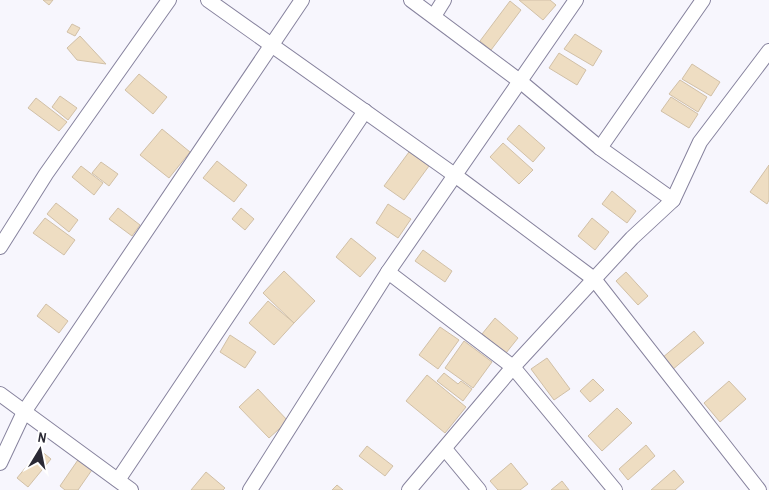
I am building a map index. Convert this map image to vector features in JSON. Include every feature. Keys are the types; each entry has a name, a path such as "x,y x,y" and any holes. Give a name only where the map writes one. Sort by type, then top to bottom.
{"street":[{"path":"0,247 46,174 169,0"},
{"path":"208,0 456,176 594,279 759,490"},
{"path":"0,463 24,412 302,0"},
{"path":"411,0 521,82 600,148 673,200"},
{"path":"434,16 444,0"},
{"path":"250,490 388,272 576,0"},
{"path":"600,148 702,0"},
{"path":"409,490 512,366 632,238 673,200 700,142 769,51"},
{"path":"118,480 365,111"},
{"path":"388,272 512,366 615,490"},
{"path":"0,394 131,490"},
{"path":"445,449 479,490"}],"building":[{"path":"43,0 53,0 49,5"},
{"path":"519,0 550,0 556,5 543,20"},
{"path":"510,1 521,10 491,50 480,41"},
{"path":"72,24 80,28 75,36 67,32"},
{"path":"575,34 602,51 593,66 564,49"},
{"path":"80,36 106,64 77,60 67,48"},
{"path":"559,53 586,70 577,85 549,68"},
{"path":"692,64 720,82 711,96 682,79"},
{"path":"139,74 167,97 153,114 125,90"},
{"path":"680,80 707,97 698,112 669,94"},
{"path":"60,96 77,108 68,120 52,107"},
{"path":"671,97 698,114 689,128 661,111"},
{"path":"36,98 67,122 59,131 28,108"},
{"path":"519,125 545,148 533,162 507,139"},
{"path":"162,129 190,152 169,178 140,155"},
{"path":"503,143 533,170 519,184 490,157"},
{"path":"409,152 429,166 404,200 384,186"},
{"path":"217,161 247,185 234,202 203,178"},
{"path":"101,162 118,174 109,186 92,173"},
{"path":"769,165 769,200 767,204 750,192"},
{"path":"81,166 103,183 94,195 72,177"},
{"path":"612,191 636,211 627,223 602,204"},
{"path":"56,203 78,220 69,232 47,214"},
{"path":"388,204 411,219 398,238 376,223"},
{"path":"118,208 140,225 132,236 109,219"},
{"path":"241,208 254,219 245,230 232,219"},
{"path":"45,218 75,240 64,255 33,233"},
{"path":"592,218 609,232 595,250 578,236"},
{"path":"351,238 376,258 360,277 336,257"},
{"path":"423,250 452,271 445,282 415,261"},
{"path":"284,271 315,301 294,323 263,293"},
{"path":"626,272 648,296 638,305 616,281"},
{"path":"268,301 294,323 274,345 249,323"},
{"path":"46,304 68,321 59,333 37,316"},
{"path":"495,318 518,338 506,353 482,334"},
{"path":"440,327 459,340 438,369 419,355"},
{"path":"694,331 704,343 672,370 662,358"},
{"path":"230,335 256,352 245,368 220,352"},
{"path":"464,341 492,362 473,388 445,368"},
{"path":"547,358 570,389 554,400 531,369"},
{"path":"444,373 458,384 461,381 472,389 463,401 437,381"},
{"path":"427,375 466,407 445,433 406,401"},
{"path":"593,379 604,390 590,402 580,391"},
{"path":"729,381 746,399 720,422 704,403"},
{"path":"258,389 288,421 269,438 239,407"},
{"path":"617,408 632,423 602,451 588,436"},
{"path":"646,445 655,456 628,480 619,469"},
{"path":"367,446 393,466 385,476 359,456"},
{"path":"40,450 51,459 28,487 17,478"},
{"path":"80,457 94,467 78,490 65,490 60,486"},
{"path":"511,463 528,484 520,490 498,490 490,481"},
{"path":"674,470 684,482 675,490 651,490"},
{"path":"206,472 225,488 223,490 191,490"},
{"path":"562,481 569,490 551,490"},
{"path":"337,485 343,490 332,490"}]}
